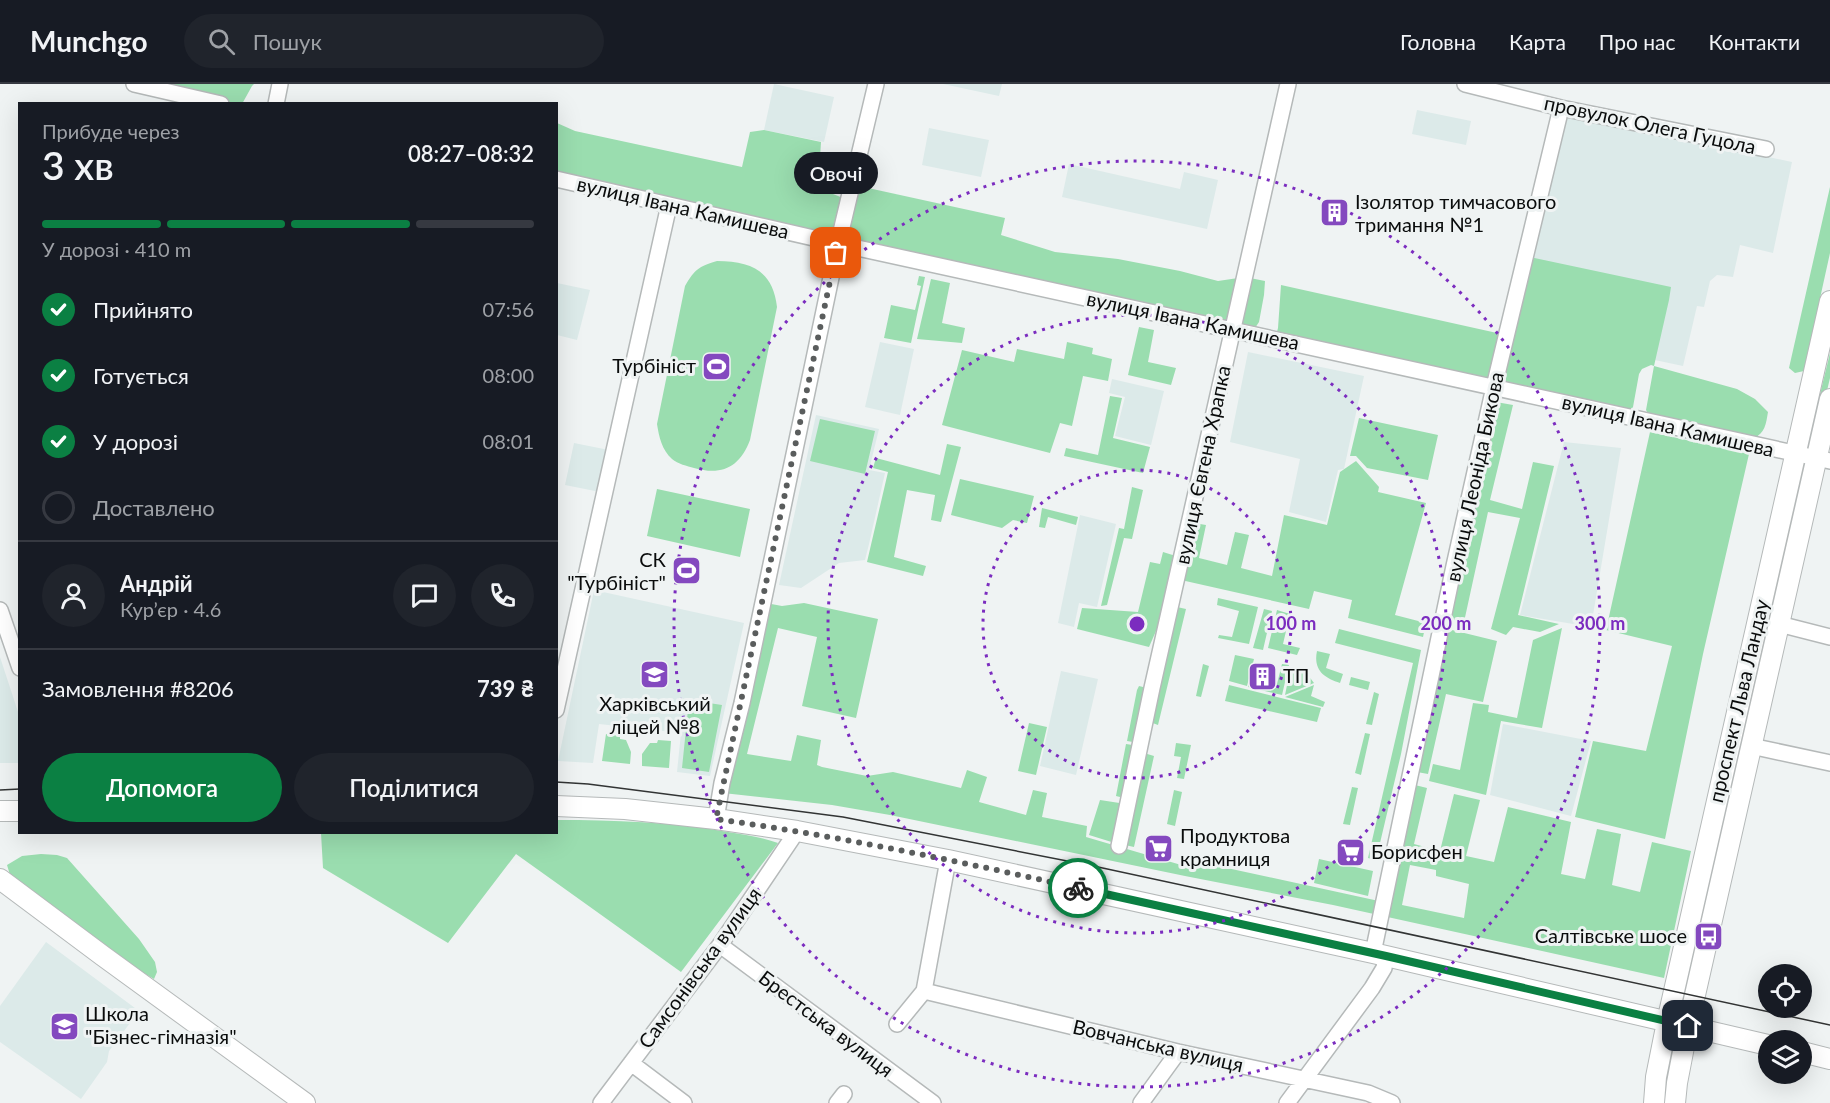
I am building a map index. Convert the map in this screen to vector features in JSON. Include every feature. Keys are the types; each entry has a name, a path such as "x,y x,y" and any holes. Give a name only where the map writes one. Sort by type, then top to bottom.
{"main road":[{"name":"проспект Льва Ландау","path":"1654,1103 1656,1077 1667,1022 1830,301"},
{"name":"проспект Льва Ландау","path":"1675,1103 1688,1026 1779,624 1823,460 1830,399"},
{"path":"558,806 625,809 716,819 797,831 948,860 1380,955 1758,1043"},
{"path":"0,811 18,812"},
{"path":"0,879 305,1103"},
{"path":"1812,1054 1830,1059"}],"street":[{"path":"134,84 212,102"},
{"path":"276,102 280,84"},
{"path":"716,819 838,244 876,84"},
{"name":"вулиця Євгена Храпка","path":"1119,846 1152,688 1288,84"},
{"name":"провулок Олега Гуцола","path":"1465,84 1561,108 1766,149"},
{"name":"вулиця Леоніда Бикова","path":"1287,1103 1372,988 1384,968 1380,955 1456,560 1494,387 1561,108"},
{"name":"вулиця Івана Камишева","path":"558,180 1823,460"},
{"path":"558,701 669,205"},
{"path":"0,610 18,662"},
{"path":"1779,624 1830,637"},
{"path":"1751,746 1830,763"},
{"name":"Самсонівська вулиця","path":"601,1103 720,945 797,831"},
{"path":"897,1024 924,991 948,860"},
{"name":"Брестська вулиця","path":"720,945 933,1103"},
{"name":"Вовчанська вулиця","path":"924,991 1178,1052 1368,1093 1392,1103"},
{"path":"1141,1103 1178,1052"},
{"path":"631,1063 684,1103"}],"shaded area":[{"path":"774,84 834,97 824,142 764,130"},
{"path":"943,84 1002,84 999,96"},
{"path":"1417,110 1471,121 1466,145 1412,134"},
{"path":"1565,113 1792,162 1773,253 1740,245 1733,277 1717,275 1710,281 1704,307 1697,306 1683,366 1513,330"},
{"path":"929,128 989,140 981,177 922,165"},
{"path":"1069,164 1180,189 1184,172 1218,180 1207,229 1062,197"},
{"path":"558,283 590,290 577,340 558,335"},
{"path":"880,342 914,349 900,415 865,407"},
{"path":"1248,352 1364,376 1344,469 1338,470 1326,522 1289,512 1300,459 1230,442"},
{"path":"1112,379 1164,391 1151,445 1115,436 1125,397 1109,393"},
{"path":"816,415 879,429 869,470 885,473 865,560 839,563 801,588 779,585"},
{"path":"1564,442 1621,448 1591,627 1520,615"},
{"path":"574,443 609,450 600,492 565,485"},
{"path":"1080,515 1116,524 1097,607 1079,603 1074,627 1058,623"},
{"name":"Харківський ліцей №8","path":"594,590 744,623 710,776 677,772 681,733 599,724 593,763 558,761"},
{"path":"0,657 18,712 18,763 0,763"},
{"path":"1061,671 1098,679 1076,775 1040,766"},
{"path":"1503,724 1591,741 1571,816 1490,795"},
{"name":"Школа \"Бізнес-гімназія\"","path":"46,942 139,1011 109,1051 107,1062 81,1099 0,1042 0,1006"}],"green space":[{"path":"134,84 254,84 243,102 216,102"},
{"path":"558,123 575,131 742,167 750,132 764,130 821,142 818,188 843,198 831,242 558,180"},
{"path":"859,186 1005,218 1001,235 1055,252 1118,259 1218,281 1245,277 1265,281 1259,322 1251,334 855,240 848,231"},
{"path":"1830,187 1830,253 1804,371 1795,373 1789,368"},
{"path":"1525,256 1671,287 1654,366 1642,369 1639,374 1631,418 1275,339 1281,285 1506,335"},
{"name":"Турбініст","path":"717,261 740,263 758,270 771,285 777,307 750,440 735,463 713,471 680,464 672,459 662,443 657,424 685,286 698,269"},
{"path":"919,276 925,277 911,343 884,338 891,305 915,310 921,286 917,285"},
{"path":"931,279 950,283 942,323 965,328 962,343 917,339"},
{"path":"1139,327 1154,330 1148,362 1176,368 1171,385 1128,375"},
{"path":"1067,342 1093,348 1092,354 1112,359 1108,381 1083,376 1072,426 1060,423 1050,453 942,425 962,350 1014,362 1017,349 1064,359"},
{"path":"1830,353 1830,378 1820,420 1814,419"},
{"path":"1654,366 1737,389 1755,399 1768,412 1763,431 1754,438 1649,415 1646,410"},
{"path":"1110,396 1122,398 1113,438 1150,447 1143,473 1064,456 1066,448 1098,455"},
{"path":"1496,402 1513,405 1490,500 1522,509 1533,462 1554,466 1518,615 1559,624 1540,632 1513,627 1506,635 1491,629 1520,518 1488,512 1464,622 1449,619"},
{"path":"1359,418 1438,435 1428,480 1367,468 1356,456 1350,456"},
{"path":"820,419 875,431 865,474 810,461"},
{"path":"1650,432 1749,454 1703,654 1665,839 1575,817 1593,741 1646,751 1672,646 1606,630"},
{"path":"947,444 961,447 941,522 931,520 935,495 907,490 894,557 926,566 923,576 867,562 888,472 873,468 876,458 940,475"},
{"path":"1356,461 1379,487 1378,492 1426,503 1395,615 1426,623 1423,637 1348,618 1352,600 1314,591 1309,609 1181,580 1194,523 1206,525 1199,558 1227,565 1235,532 1249,535 1241,568 1272,576 1284,515 1327,525 1340,472"},
{"path":"960,479 1034,496 1027,523 1013,520 1002,528 951,515"},
{"path":"1132,487 1143,490 1132,539 1124,538 1107,605 1101,606 1119,528 1124,529"},
{"path":"657,489 750,509 740,557 647,536"},
{"path":"1042,508 1078,517 1076,525 1048,517 1045,528 1039,527"},
{"path":"1163,552 1179,557 1162,629 1156,631 1149,647 1077,629 1082,608 1138,612 1150,562 1160,564"},
{"path":"1218,598 1258,607 1249,644 1218,638 1219,635 1232,637 1239,611 1217,605"},
{"path":"766,603 782,606 804,603 878,619 856,718 802,706 817,637 778,628 747,754 791,761 797,735 821,740 817,765 822,767 867,776 893,772 961,788 967,770 987,777 979,802 1026,815 1033,790 1047,793 1042,817 1087,826 1086,837 1188,867 1190,860 1388,903 1415,785 1427,788 1414,844 1440,851 1454,794 1480,800 1466,856 1494,862 1508,807 1571,822 1561,874 1585,879 1597,829 1621,834 1612,885 1640,892 1652,842 1691,851 1664,978 1333,905 890,815 832,805 723,793","holes":["1410,865 1436,870 1436,876 1469,884 1464,918 1402,905"]},
{"path":"1177,607 1186,609 1158,725 1150,722"},
{"path":"1264,609 1272,611 1263,650 1253,648"},
{"path":"1277,610 1290,614 1283,644 1300,648 1297,655 1268,648"},
{"path":"1562,628 1542,728 1501,721 1486,795 1429,781 1433,764 1460,770 1473,703 1489,705 1488,712 1517,718 1533,640"},
{"path":"1339,629 1421,650 1401,754 1376,860 1368,858 1413,663 1335,643"},
{"path":"1448,629 1497,641 1483,702 1446,694 1428,774 1417,772"},
{"path":"1317,651 1330,654 1326,668 1343,674 1340,683 1329,679 1318,668"},
{"path":"1235,655 1254,659 1247,686 1229,681"},
{"path":"1203,664 1209,666 1201,697 1196,696"},
{"path":"1282,664 1289,665 1282,695 1248,687 1250,682 1276,688"},
{"path":"1291,666 1305,671 1314,683 1285,695"},
{"path":"1351,677 1370,682 1368,690 1349,685"},
{"path":"1229,685 1321,708 1317,722 1225,701"},
{"path":"1314,685 1311,696 1325,702 1323,707 1285,697"},
{"path":"1139,686 1151,689 1139,743 1127,741"},
{"path":"1374,692 1379,694 1372,725 1366,724"},
{"path":"689,700 722,705 709,772 682,768"},
{"path":"1029,723 1047,727 1036,775 1018,771"},
{"path":"1365,733 1370,734 1361,775 1355,773"},
{"path":"606,734 620,735 620,739 626,740 631,752 630,764 602,761"},
{"path":"658,740 671,741 669,768 642,766 642,754 650,743 657,743"},
{"path":"1176,743 1191,745 1184,779 1177,778 1181,757 1174,756"},
{"path":"1126,744 1139,746 1128,799 1116,796"},
{"path":"1144,753 1154,756 1134,847 1125,845"},
{"path":"1352,787 1358,788 1350,825 1343,824"},
{"path":"1174,790 1182,792 1175,826 1167,824"},
{"path":"1100,800 1126,804 1118,844 1089,835"},
{"path":"558,820 621,821 686,826 753,836 778,843 681,972 516,854 448,943 323,868 321,834 558,834"},
{"path":"41,854 67,858 139,939 155,962 157,972 154,979 10,875 7,865 22,856"},
{"path":"1319,859 1373,871 1368,896 1314,883"}],"tram line":[{"path":"558,782 843,817 1098,867 1830,1025"},
{"path":"0,790 18,789"}],"way so far":[{"path":"836,253 716,819 797,831 1078,888"}],"place":[{"name":"Ізолятор тимчасового тримання №1","path":"1334,213"},
{"name":"Овочі","path":"836,253"},
{"name":"Турбініст","path":"717,366"},
{"name":"СК \"Турбініст\"","path":"687,571"},
{"name":"Харківський ліцей №8","path":"655,674"},
{"name":"ТП","path":"1262,676"},
{"name":"Продуктова крамниця","path":"1159,848"},
{"name":"Борисфен","path":"1350,852"},
{"name":"Салтівське шосе","path":"1708,936"},
{"name":"Школа \"Бізнес-гімназія\"","path":"64,1026"}],"route":[{"path":"1078,888 1688,1026"}]}
